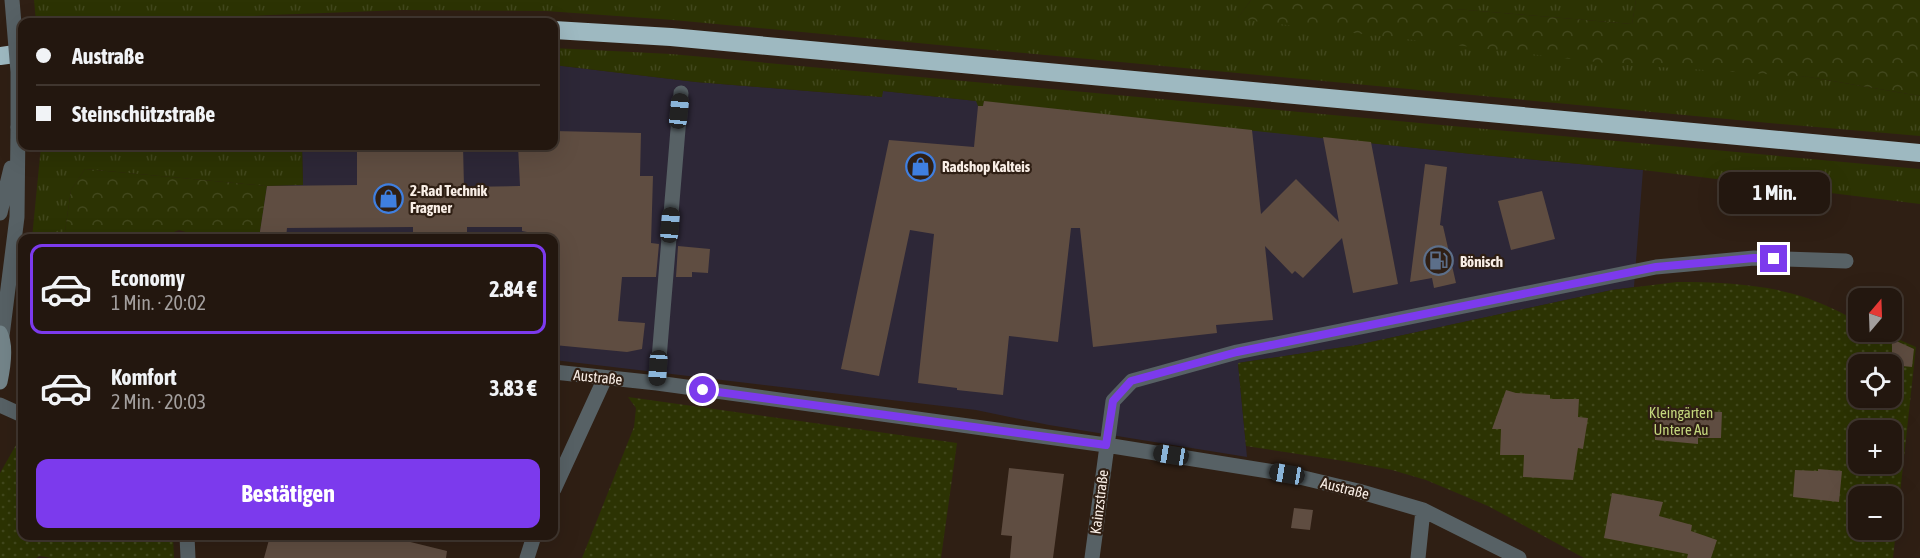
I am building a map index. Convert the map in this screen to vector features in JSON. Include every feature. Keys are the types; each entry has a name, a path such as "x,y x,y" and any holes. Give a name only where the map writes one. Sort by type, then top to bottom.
{"highway":[{"path":"558,30 683,38 1920,153"},
{"path":"0,57 18,54"}],"main road":[{"path":"0,382 4,357 1,334"}],"street":[{"path":"1,334 17,217 18,72 12,0"},
{"path":"657,383 681,93"},
{"path":"0,213 17,145"},
{"name":"Kainzstraße","path":"1092,558 1113,401 1131,381 1216,358 1656,267 1754,258 1846,261"},
{"name":"Austraße","path":"558,372 657,383 1106,445 1287,474 1423,510 1520,558"},
{"path":"558,480 605,378"},
{"path":"0,405 18,413"},
{"path":"1418,558 1423,510"},
{"path":"187,540 188,558"},
{"path":"527,558 533,540"}],"shaded area":[{"path":"558,65 696,82 881,97 883,91 977,101 983,106 984,101 1472,154 1643,170 1634,287 1357,345 1238,363 1247,457 1049,425 976,410 558,360 558,234 260,234 267,186 303,185 302,150 558,150"}],"green space":[{"path":"34,0 1251,0 1238,18 1809,77 1920,96 1920,136 673,20 546,11 403,10 220,18 36,18"},
{"path":"1251,0 1456,0 1456,9 1632,24 1636,0 1920,0 1920,96 1809,77 1613,64 1237,19"},
{"path":"1456,0 1636,0 1632,24 1455,9"},
{"path":"558,48 671,54 1920,169 1920,204 1643,170 984,102 983,106 978,106 976,101 883,91 882,97 696,82 558,65"},
{"path":"41,150 302,150 303,185 267,186 85,169 71,190 65,234 32,234"},
{"path":"85,169 267,186 260,234 192,234 179,230 169,234 65,234 71,190"},
{"name":"Kleingärten Untere Au","path":"1677,282 1726,283 1759,287 1813,300 1848,316 1848,342 1902,341 1916,347 1901,486 1848,486 1848,540 1895,540 1893,558 1584,558 1488,506 1426,480 1392,470 1246,446 1238,363 1357,345 1612,290"},
{"path":"628,397 957,443 941,558 582,558 634,427 636,408"},
{"path":"18,442 18,540 173,540 174,558 51,558 40,556 0,558 0,473"}],"building":[{"path":"984,101 1252,130 1261,214 1296,179 1339,222 1323,137 1371,142 1398,284 1353,293 1342,238 1303,278 1295,271 1292,274 1265,246 1273,320 1216,325 1217,333 1093,347 1080,228 1071,228 1058,342 1009,336 1003,395 957,390 957,388 918,383 934,234 910,230 879,376 841,369 889,140 974,147 978,106 983,106"},
{"path":"558,131 641,133 640,176 653,176 651,243 659,244 656,277 622,277 618,321 645,323 642,349 627,352 558,345 558,234 527,234 527,232 522,231 522,227 467,227 467,234 413,234 413,227 287,228 286,234 260,234 267,186 357,185 357,150 463,150 464,187 520,186 518,150 558,150"},
{"path":"1425,164 1447,167 1440,225 1443,226 1456,283 1434,288 1432,278 1410,282"},
{"path":"1542,191 1555,239 1511,250 1498,201"},
{"path":"678,246 710,249 708,273 692,272 692,277 676,277"},
{"path":"1892,342 1899,342 1914,349 1912,367 1902,366 1902,354 1892,354"},
{"path":"1506,390 1516,393 1550,395 1550,399 1579,399 1578,417 1588,418 1583,449 1578,448 1573,480 1523,477 1524,455 1500,455 1501,429 1492,429"},
{"path":"1655,410 1722,412 1721,438 1698,438 1698,444 1655,440"},
{"path":"1009,468 1064,474 1053,558 1010,558 1012,536 1001,535"},
{"path":"1818,469 1842,471 1839,502 1793,497 1795,470 1818,471"},
{"path":"1612,493 1663,502 1659,516 1692,525 1691,531 1717,540 1711,558 1687,558 1688,554 1604,538"},
{"path":"1294,508 1313,510 1310,530 1291,528"},
{"path":"269,540 402,540 447,551 446,558 264,558"}],"place":[{"name":"Radshop Kalteis","path":"921,166"},
{"name":"2-Rad Technik Fragner","path":"389,199"},
{"name":"Bönisch","path":"1439,261"}],"route":[{"path":"703,390 1106,445 1113,401 1131,381 1237,352 1656,267 1754,258 1774,259"}]}
